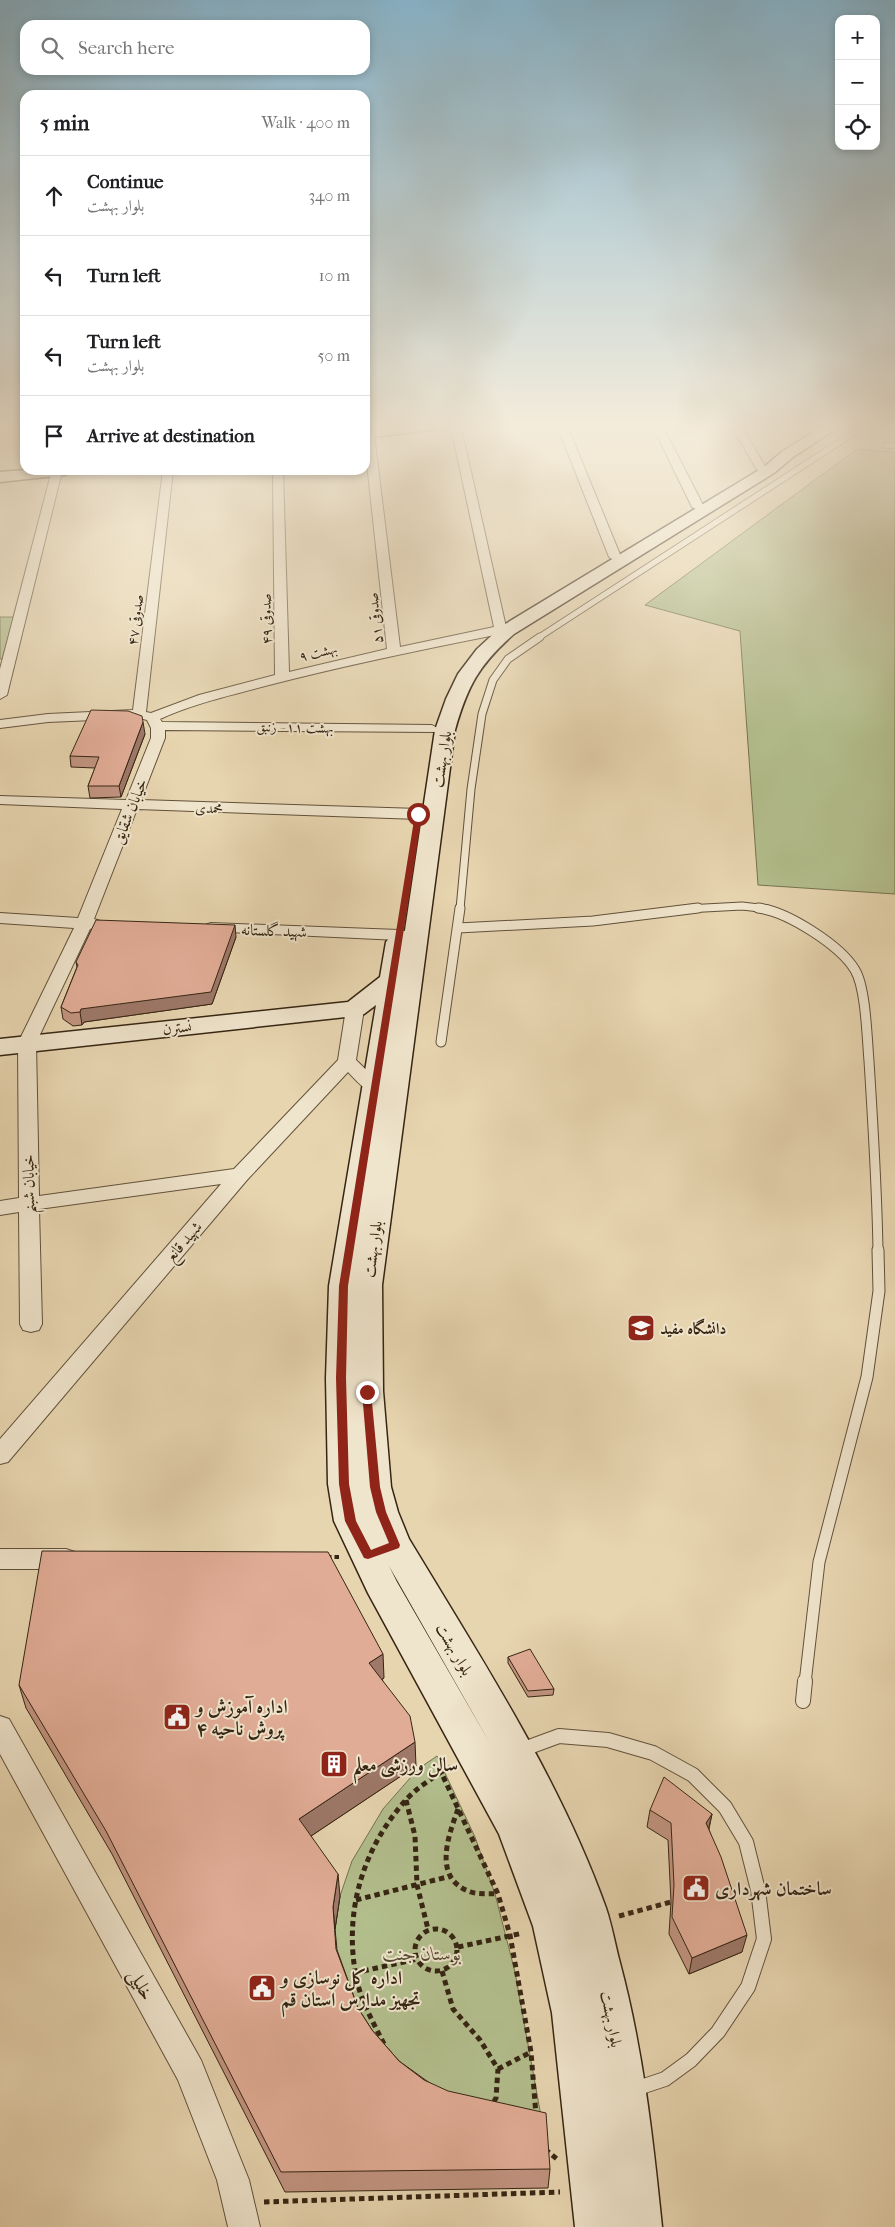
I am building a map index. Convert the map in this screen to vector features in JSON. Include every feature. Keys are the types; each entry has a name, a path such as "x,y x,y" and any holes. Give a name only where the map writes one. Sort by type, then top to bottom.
{"street":[{"path":"0,695 4,660 43,527"},
{"name":"صدوقی ۴۷","path":"149,719 164,527"},
{"name":"صدوقی ۴۹","path":"279,527 282,677"},
{"name":"صدوقی ۵۱","path":"378,527 394,651"},
{"path":"477,527 498,629"},
{"path":"603,527 615,557"},
{"name":"بلوار بهشت","path":"598,2227 573,2013 553,1926 515,1825 385,1593 351,1521 344,1484 341,1378 344,1286 432,729 454,673 474,646 498,629 665,527"},
{"name":"بلوار بهشت","path":"640,2227 625,2092 612,2008 584,1903 548,1817 515,1752 395,1545 381,1512 375,1487 367,1392 367,1285 445,730 454,699 467,672 485,649 508,630 676,527"},
{"name":"بهشت ۹","path":"149,719 185,703 282,677 498,629"},
{"path":"0,724 48,718 149,719"},
{"name":"بهشت ۱۱ - زنبق","path":"149,719 432,729"},
{"name":"خیابان شقایق","path":"27,1043 84,923 158,738 149,719"},
{"name":"محمدی","path":"0,800 418,814"},
{"path":"0,918 113,924"},
{"name":"شهید گلستانه","path":"192,927 399,934"},
{"path":"376,1088 347,1062 355,1009 391,981"},
{"name":"نسترن","path":"0,1047 355,1009"},
{"name":"خیابان شبنم","path":"27,1043 31,1324"},
{"name":"شهید قانع","path":"0,1455 240,1175 347,1062"},
{"path":"0,1208 240,1175"},
{"path":"0,1559 88,1559"},
{"name":"خلیلی","path":"5,1738 190,2071 233,2180 241,2215"}],"lane":[{"path":"441,1042 458,928 471,789 482,714 492,680 508,660 618,585 711,527"},
{"path":"458,928 593,921 695,908 742,906 768,909 795,920 837,950 856,971 865,1008 877,1185 879,1292 867,1377 819,1562 803,1701"},
{"path":"515,1752 559,1736 608,1740 653,1753 693,1775 725,1807 746,1842 758,1890 764,1939 748,1987 718,2032 691,2060 665,2079 625,2092"}],"path":[{"path":"322,1557 368,1555"},
{"path":"388,2050 370,2021 354,1973 351,1924 360,1877 378,1835 406,1800 441,1772 498,1894 510,1935 531,2052 537,2125"},
{"path":"406,1800 415,1836 417,1885 428,1929"},
{"path":"458,1809 446,1844 444,1866 460,1887 472,1892 498,1894"},
{"path":"356,1900 451,1876"},
{"path":"589,1924 671,1902"},
{"path":"458,1947 553,1926"},
{"path":"441,1928 452,1935 458,1947 454,1962 442,1971 428,1970 417,1959 415,1947 419,1936 428,1929 441,1928"},
{"path":"354,1973 417,1959"},
{"path":"442,1971 453,2009 480,2040 498,2069 496,2098 492,2106"},
{"path":"498,2069 531,2052"},
{"path":"241,2215 594,2191"}],"green space":[{"path":"751,527 895,527 895,894 758,885 740,631 645,605"},
{"path":"0,617 17,617 6,659 0,659"},
{"name":"بوستان جنت","path":"437,1756 475,1837 495,1894 515,1972 544,2133 448,2111 374,2051 338,1971 335,1929 340,1896 352,1861 383,1809 418,1769"}],"building":[{"path":"91,710 128,711 142,716 143,722 119,786 88,786 99,757 70,756"},
{"path":"96,920 235,925 211,992 81,1009 80,1012 71,1013 61,1007 78,965 76,962"},
{"path":"42,1551 328,1552 383,1654 369,1663 410,1716 415,1742 299,1819 338,1874 333,1907 336,1949 358,2008 372,2030 399,2061 424,2080 448,2091 546,2113 550,2169 281,2172 106,1831 19,1685"},
{"path":"530,1649 554,1689 528,1691 508,1657"},
{"name":"ساختمان شهرداری","path":"664,1777 712,1814 706,1823 721,1857 747,1935 692,1958 672,1917 674,1885 671,1823 650,1810"}],"place":[{"name":"دانشگاه مفید","path":"641,1328"},
{"name":"اداره آموزش و پروش ناحیه ۴","path":"177,1717"},
{"name":"سالن ورزشی معلم","path":"334,1764"},
{"name":"ساختمان شهرداری","path":"696,1888"},
{"name":"اداره کل نوسازی و تجهیز مدارس استان قم","path":"262,1988"}],"route":[{"path":"367,1392 375,1487 381,1512 395,1545 368,1555 351,1521 344,1484 341,1378 344,1286 418,814"}]}
